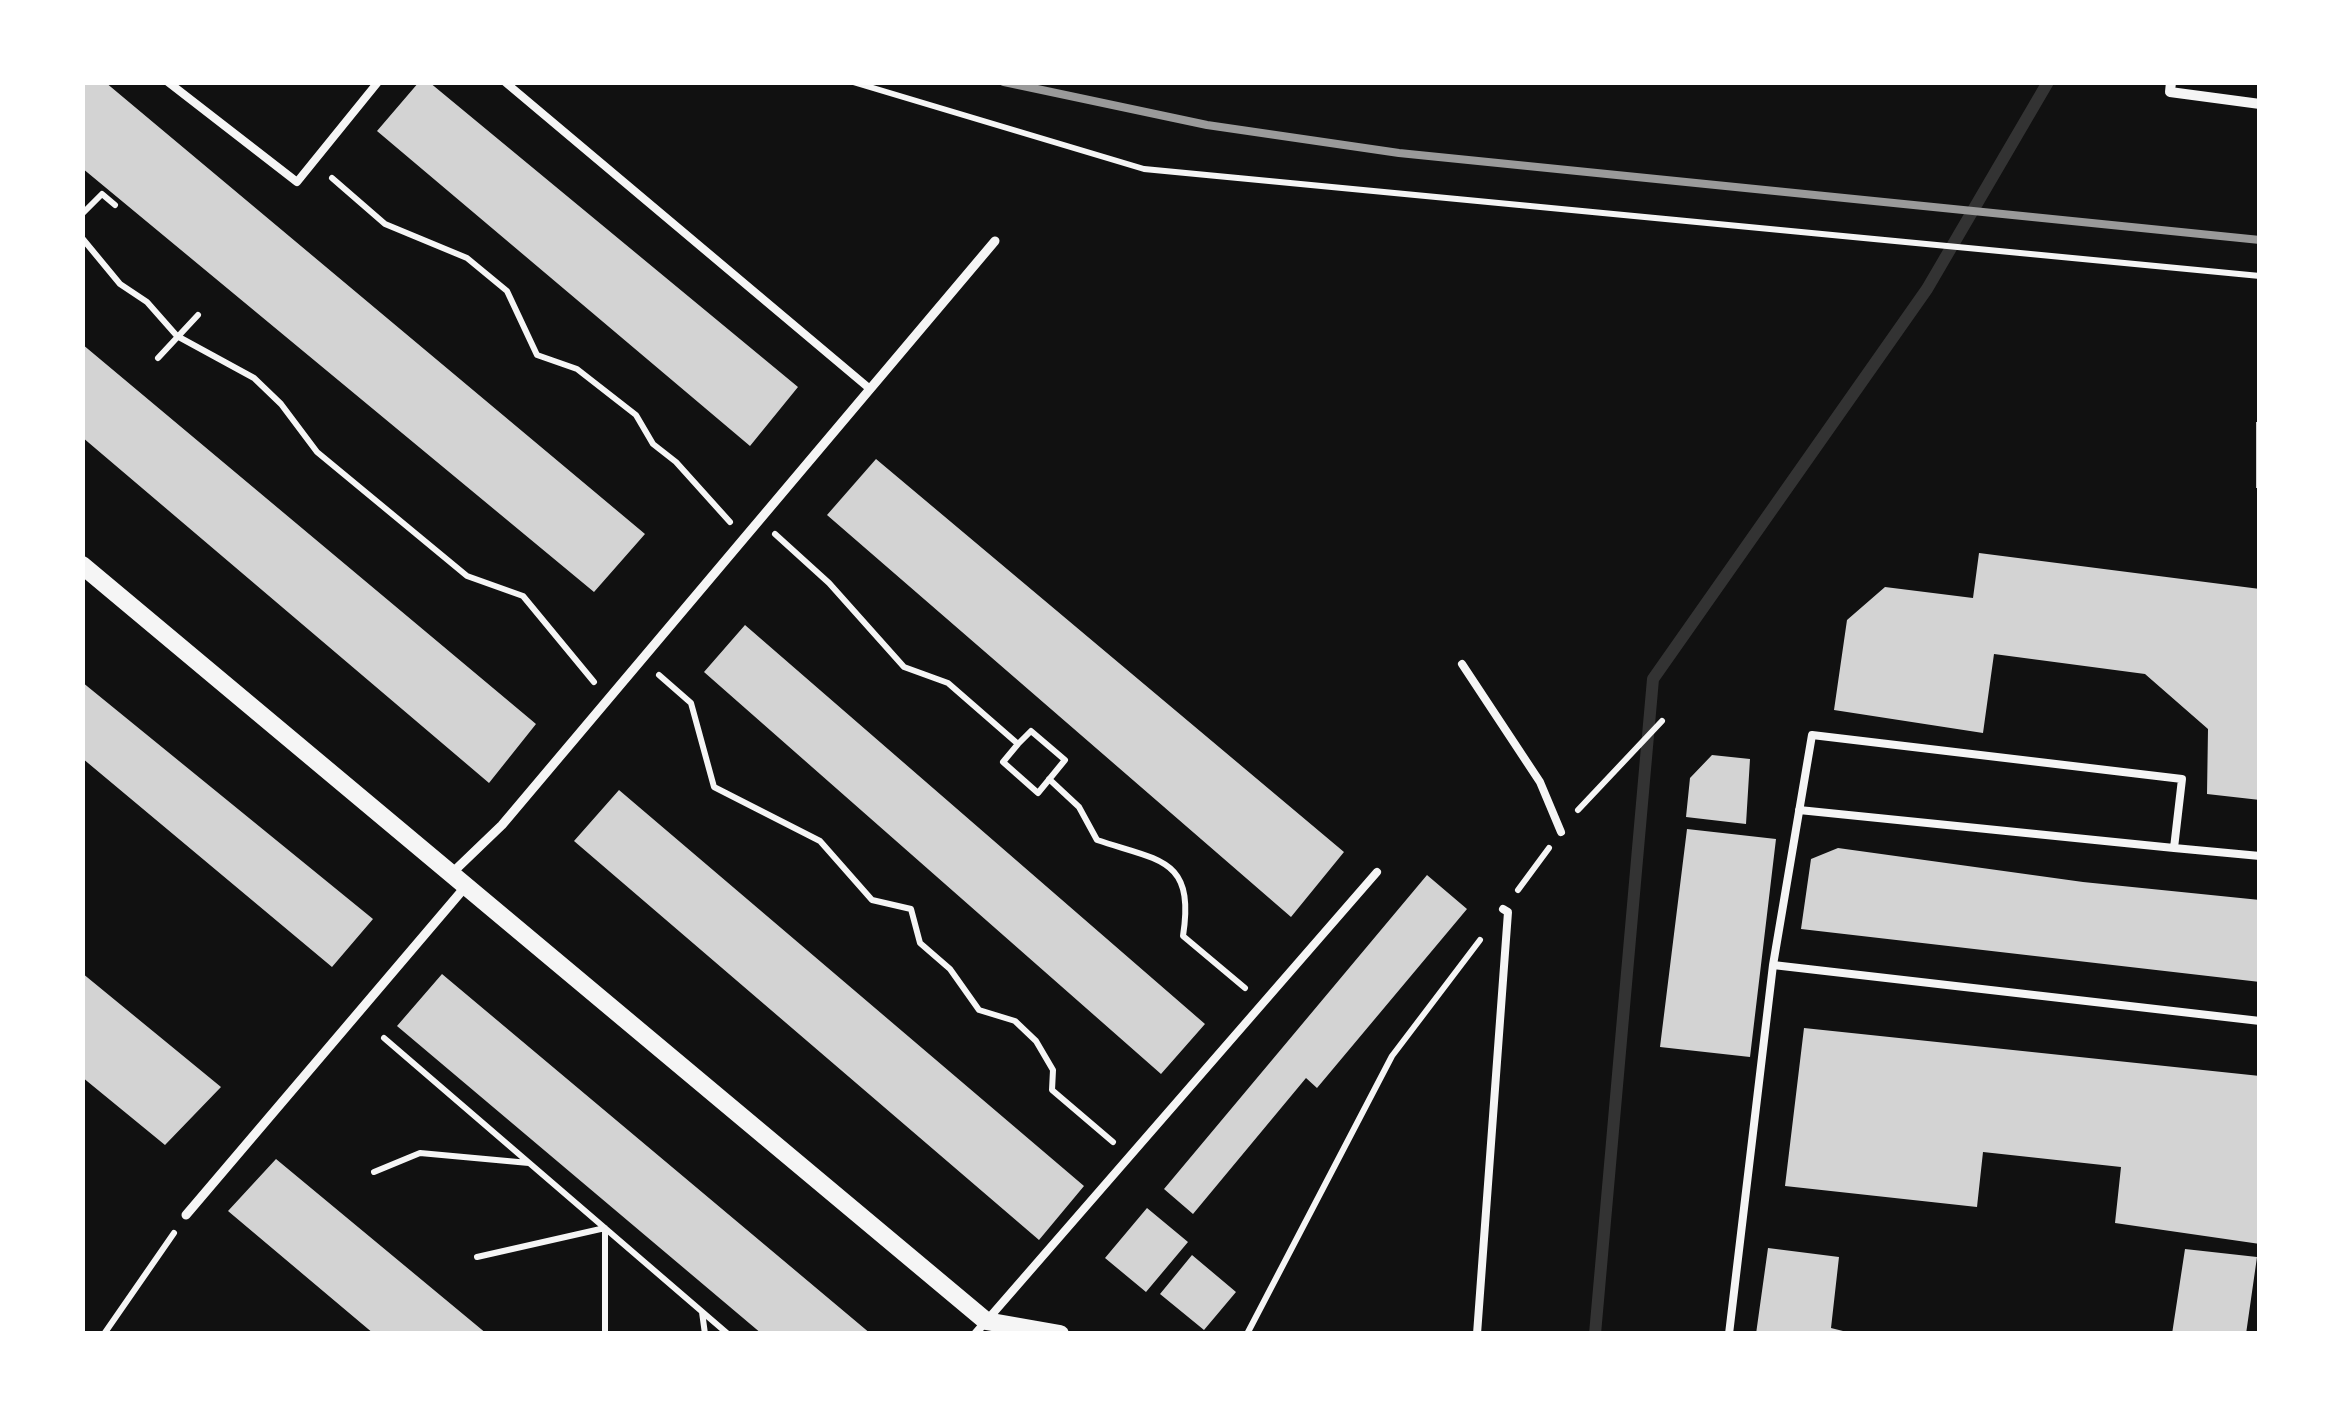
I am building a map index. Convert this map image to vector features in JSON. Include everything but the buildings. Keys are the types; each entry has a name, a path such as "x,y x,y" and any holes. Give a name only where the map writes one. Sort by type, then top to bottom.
{"street":[{"path":"2171,82 2170,92 2260,104"},
{"path":"186,1215 502,825 995,242"},
{"path":"82,565 458,879 981,1327 1060,1334"}],"lane":[{"path":"168,82 297,182 378,82"},
{"path":"505,82 870,388"},
{"path":"1462,664 1540,782 1561,832"},
{"path":"1729,1334 1772,965 1812,735 2182,779 2174,848"},
{"path":"1799,810 2260,856"},
{"path":"981,1327 1377,872"},
{"path":"1476,1334 1508,912 1503,909"},
{"path":"1772,965 2260,1021"}],"path":[{"path":"853,82 1144,169 2260,276"},
{"path":"312,164 353,193 385,224 467,258 507,291 537,355 576,369 636,414 652,444 676,462 744,538"},
{"path":"82,214 102,194 115,205"},
{"path":"82,238 120,284 147,302 176,336 254,378 282,404 317,452 467,576 523,596 608,699"},
{"path":"158,358 198,315"},
{"path":"760,520 830,583 904,666 948,683 1018,744"},
{"path":"642,660 691,703 714,787 820,841 872,900 911,909 920,942 950,968 979,1010 1015,1022 1036,1041 1052,1070 1052,1090 1130,1156"},
{"path":"1248,1334 1392,1056 1590,796 1662,721"},
{"path":"1031,731 1066,760 1038,792 1003,762 1018,744 1031,731"},
{"path":"1048,779 1080,807 1097,840 1162,862 1181,878 1189,899 1183,936 1263,1003"},
{"path":"384,1038 728,1334"},
{"path":"374,1172 420,1153 530,1164"},
{"path":"104,1334 186,1215"},
{"path":"477,1257 605,1228"},
{"path":"605,1228 605,1334"},
{"path":"702,1311 705,1334"}],"waterway":[{"path":"1595,1334 1653,679 1927,289 2048,82"}],"railway":[{"path":"1004,82 1207,125 1399,153 2260,240"}]}
